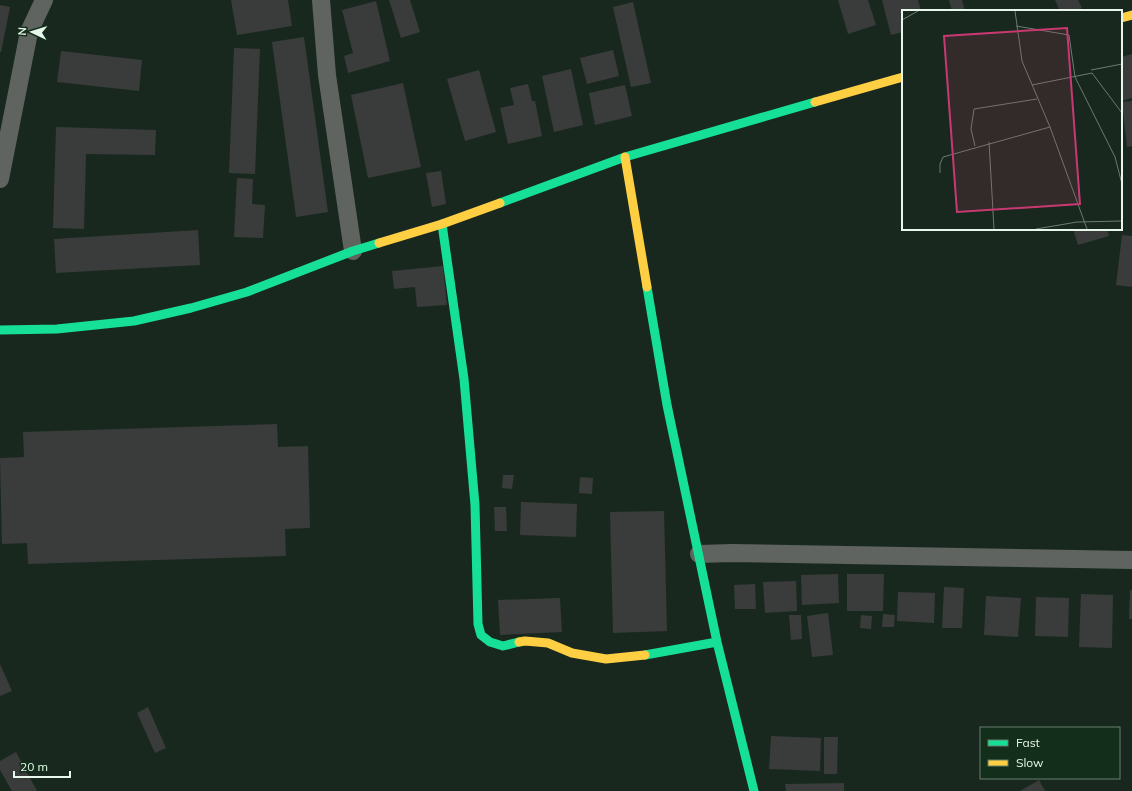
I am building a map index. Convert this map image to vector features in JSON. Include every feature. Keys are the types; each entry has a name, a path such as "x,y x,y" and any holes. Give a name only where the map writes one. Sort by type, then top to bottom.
{"street":[{"path":"0,179 29,32 44,0"},
{"path":"321,0 327,75 353,251"},
{"path":"1122,18 1132,15"},
{"path":"0,330 57,329 134,321 191,308 247,292 353,251 442,224 625,158 902,77"},
{"path":"625,158 667,405 717,642 754,791"},
{"path":"442,224 464,379 475,505 478,624 481,635 490,642 503,646 525,641 548,643 572,653 606,659 645,655 717,642"},
{"path":"699,554 1132,560"}],"building":[{"path":"231,0 288,0 292,26 237,35"},
{"path":"389,0 410,0 420,32 401,38"},
{"path":"838,0 868,0 876,25 848,34"},
{"path":"882,0 918,0 921,10 902,10 902,32 891,35"},
{"path":"949,0 962,0 965,10 952,10"},
{"path":"1055,0 1078,0 1082,8 1078,10 1060,10"},
{"path":"376,1 390,61 348,73 344,56 353,53 342,10"},
{"path":"633,2 651,83 631,87 613,7"},
{"path":"0,5 10,7 1,52 0,52"},
{"path":"304,37 328,212 296,217 272,42"},
{"path":"234,48 260,49 255,174 229,173"},
{"path":"613,50 619,76 587,84 580,58"},
{"path":"61,51 142,60 139,91 57,82"},
{"path":"1132,54 1132,98 1122,101 1122,57"},
{"path":"571,69 583,125 554,132 542,76"},
{"path":"479,70 496,132 465,141 447,79"},
{"path":"403,83 421,167 368,178 351,95"},
{"path":"528,84 532,101 535,101 542,136 508,144 500,108 514,105 510,88"},
{"path":"625,85 632,116 595,125 589,93"},
{"path":"1132,101 1132,146 1127,147 1122,102"},
{"path":"56,127 156,130 155,155 86,154 84,229 53,228"},
{"path":"441,171 446,204 432,207 426,173"},
{"path":"237,178 253,179 252,204 265,205 263,238 234,237"},
{"path":"198,230 200,265 56,273 54,239"},
{"path":"1073,230 1107,230 1109,236 1078,245"},
{"path":"1122,235 1132,236 1132,287 1116,285"},
{"path":"443,266 447,305 417,307 415,287 394,289 392,271"},
{"path":"277,424 278,447 308,446 310,528 285,529 286,556 28,564 27,543 2,544 0,458 24,457 23,432"},
{"path":"503,475 514,475 512,489 502,488"},
{"path":"580,477 593,478 592,494 579,493"},
{"path":"521,502 577,504 576,537 520,535"},
{"path":"494,507 506,507 507,531 495,531"},
{"path":"664,511 667,631 613,633 610,512"},
{"path":"838,574 839,603 802,605 801,575"},
{"path":"847,574 884,574 883,611 847,611"},
{"path":"796,581 797,611 765,613 763,582"},
{"path":"755,584 756,609 735,609 734,585"},
{"path":"944,587 964,588 962,628 942,628"},
{"path":"1130,590 1132,590 1132,619 1129,619"},
{"path":"898,592 935,593 934,623 897,621"},
{"path":"1081,594 1113,595 1112,648 1079,647"},
{"path":"986,596 1021,598 1018,637 984,635"},
{"path":"1036,597 1069,598 1068,637 1035,636"},
{"path":"560,598 562,632 500,635 498,600"},
{"path":"828,613 833,655 812,657 807,616"},
{"path":"883,614 895,615 894,627 882,627"},
{"path":"789,615 801,615 802,639 791,640"},
{"path":"861,615 872,616 871,629 860,628"},
{"path":"0,664 12,691 0,696"},
{"path":"148,707 166,748 155,753 137,713"},
{"path":"771,736 821,738 820,771 769,769"},
{"path":"824,737 838,737 837,774 824,774"},
{"path":"16,752 37,791 12,791 0,770 0,761"},
{"path":"1039,780 1045,791 1020,791"},
{"path":"844,783 844,791 786,791 785,784"}],"traffic: fast":[{"path":"500,203 625,157 815,102"},
{"path":"442,224 464,379 475,505 478,624 481,635 490,642 503,646 519,642"},
{"path":"0,330 57,329 134,321 191,308 247,292 353,251 379,243"},
{"path":"647,287 667,405 717,642 754,791"},
{"path":"645,655 717,642"}],"traffic: slow":[{"path":"1122,18 1132,15"},
{"path":"815,102 902,77"},
{"path":"625,157 647,287"},
{"path":"379,243 442,224 500,203"},
{"path":"519,642 525,641 548,643 572,653 606,659 645,655"}]}
